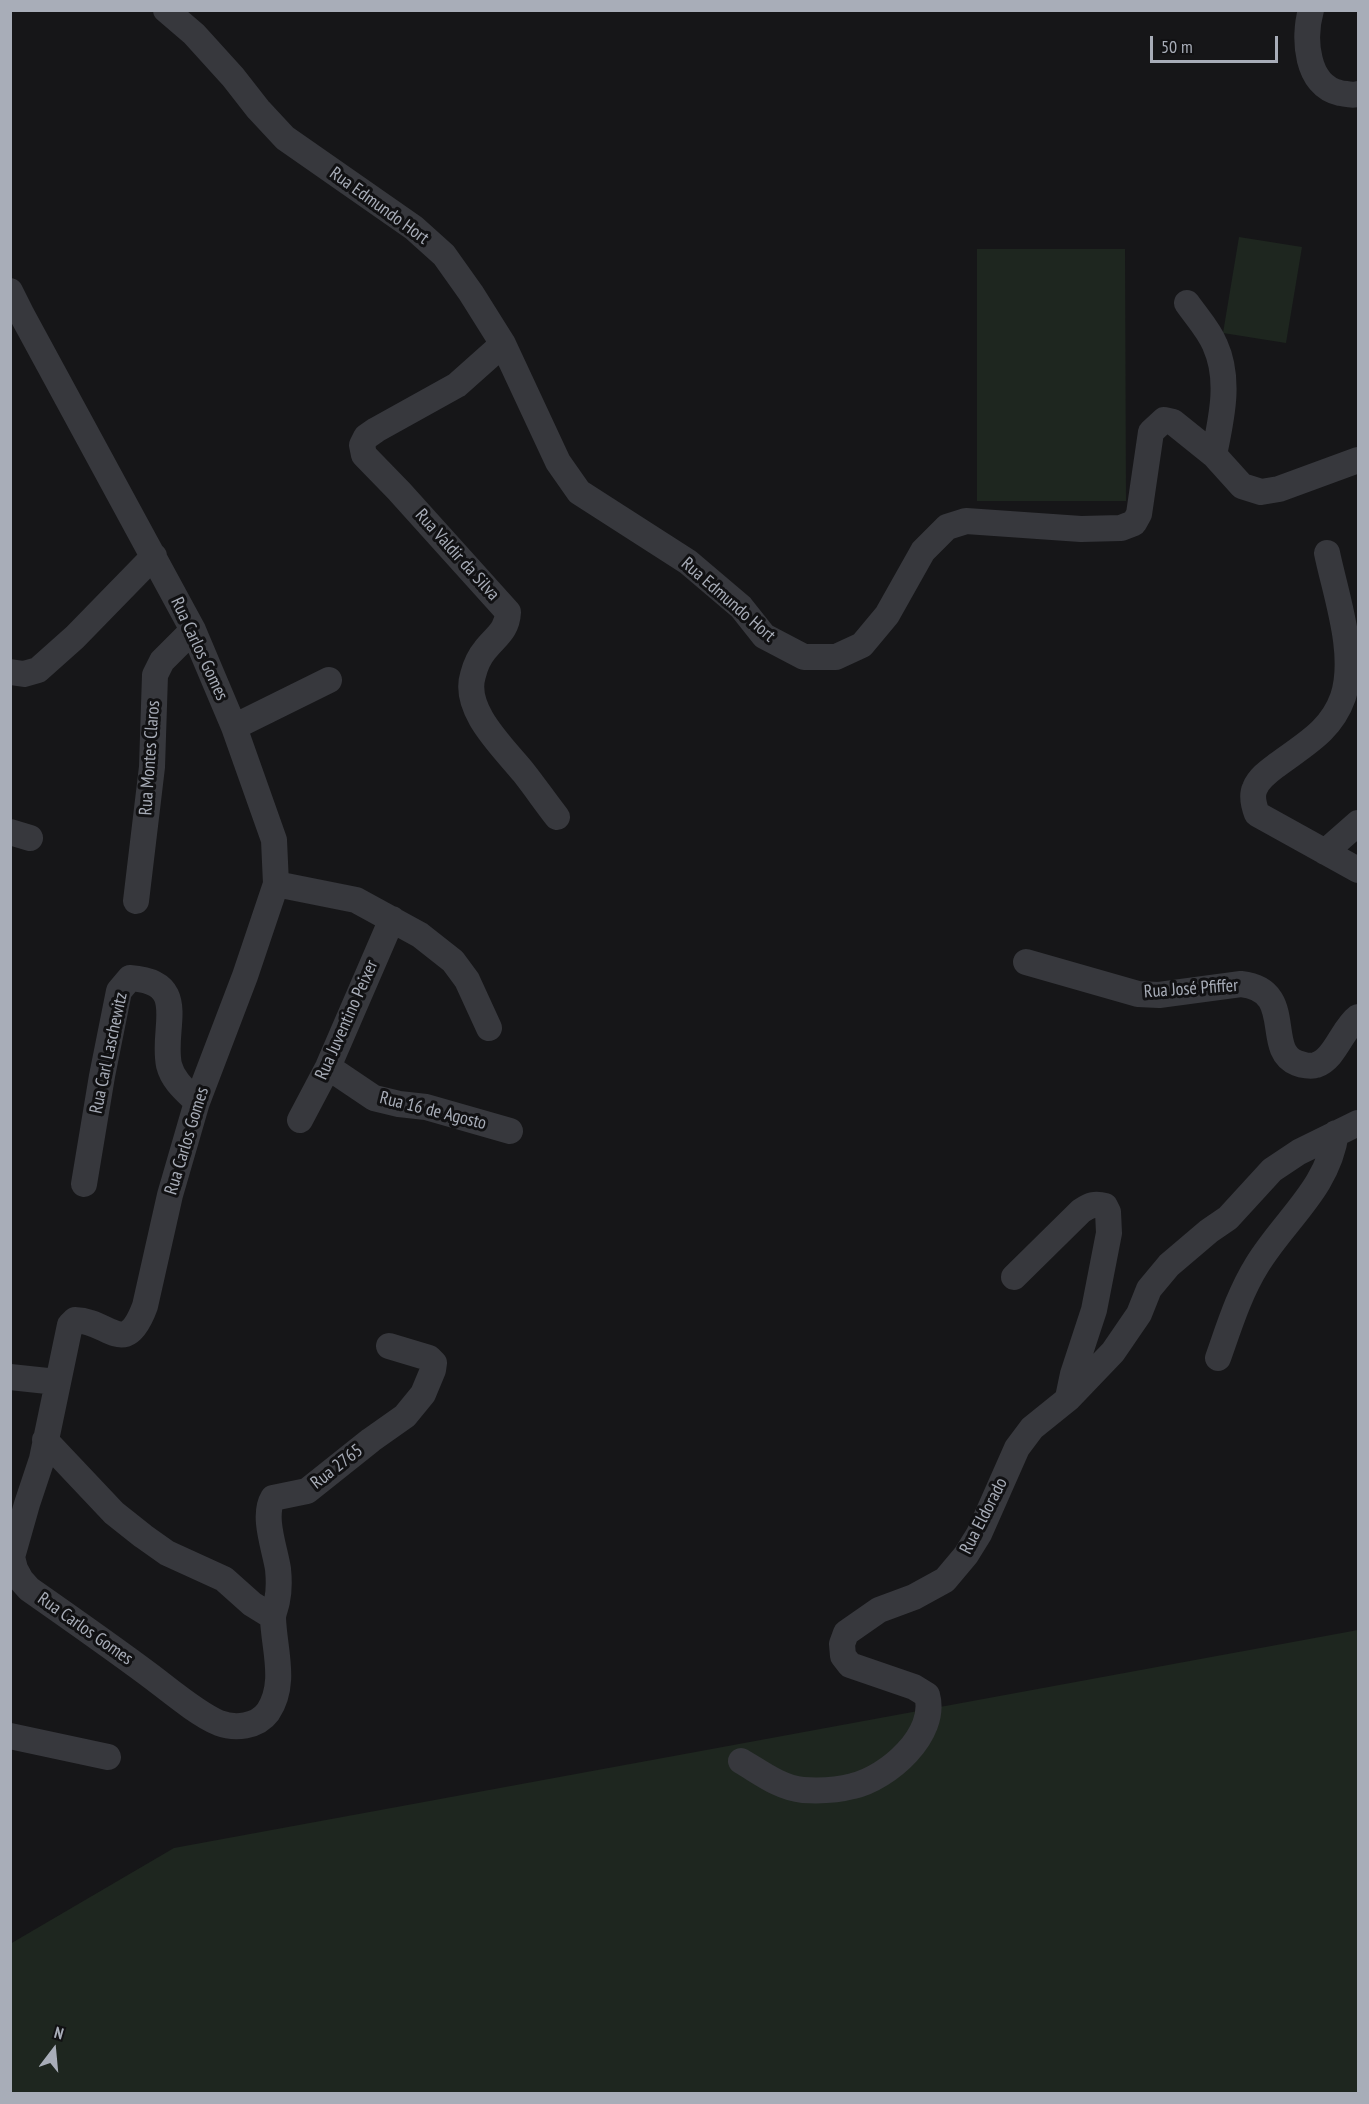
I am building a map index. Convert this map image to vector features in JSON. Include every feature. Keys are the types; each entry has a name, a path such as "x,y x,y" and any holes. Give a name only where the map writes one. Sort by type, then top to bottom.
{"street":[{"name":"Rua Edmundo Hort","path":"166,10 195,34 233,77 258,110 285,138 414,228 444,255 503,344 558,462 579,492 688,562 741,607 764,636 804,657 836,657 862,645 887,615 923,551 947,527 966,521 1081,529 1121,528 1134,523 1139,514 1151,432 1164,420 1173,422 1214,456 1242,486 1261,492 1279,489 1359,460"},
{"path":"1307,15 1311,69 1319,82 1334,92 1353,96 1359,94"},
{"name":"Rua Carlos Gomes","path":"10,291 193,630 234,727 274,840 276,884 245,976 197,1102 170,1195 145,1306 139,1322 131,1331 123,1335 84,1320 75,1320 69,1325 42,1459 12,1557 15,1569 29,1589 186,1702 219,1723 239,1727 254,1724 267,1712 276,1692 279,1672 273,1617"},
{"path":"1187,303 1216,345 1222,373 1224,402 1214,456"},
{"name":"Rua Valdir da Silva","path":"503,344 457,385 376,430 366,437 362,445 364,454 508,612 508,621 503,632 484,651 472,674 472,700 486,728 557,817"},
{"path":"1327,553 1348,655 1349,673 1343,697 1334,719 1324,730 1267,773 1255,788 1253,800 1257,814 1359,870"},
{"path":"10,672 24,674 38,670 154,556"},
{"name":"Rua Montes Claros","path":"136,901 152,767 155,675 162,661 193,630"},
{"path":"234,727 329,680"},
{"path":"1325,852 1359,823"},
{"path":"276,884 356,900 420,935 453,961 467,980 489,1028"},
{"name":"Rua Juventino Peixer","path":"300,1120 328,1067 392,918"},
{"name":"Rua José Pfiffer","path":"1026,962 1138,994 1159,995 1241,984 1251,985 1268,996 1273,1004 1277,1014 1282,1046 1289,1059 1300,1065 1314,1066 1329,1057 1338,1041 1359,1017"},
{"name":"Rua Carl Laschewitz","path":"84,1184 119,991 130,978 147,979 159,984 170,1003 168,1063 172,1076 197,1102"},
{"name":"Rua 16 de Agosto","path":"328,1067 374,1098 426,1107 510,1131"},
{"path":"1218,1358 1242,1293 1256,1267 1275,1239 1316,1188 1347,1128"},
{"name":"Rua Eldorado","path":"741,1761 776,1783 801,1790 854,1786 884,1772 904,1756 920,1735 928,1718 930,1706 927,1695 914,1687 850,1665 843,1656 842,1644 846,1633 879,1610 914,1597 945,1580 966,1555 979,1534 1017,1448 1032,1428 1068,1399 1113,1352 1139,1314 1149,1288 1169,1265 1228,1218 1272,1170 1299,1152 1347,1128"},
{"path":"1014,1277 1082,1211 1091,1205 1105,1206 1108,1212 1108,1233 1094,1310 1073,1374 1068,1399"},
{"name":"Rua 2765","path":"273,1617 278,1599 278,1570 268,1506 273,1498 308,1491 371,1440 405,1416 423,1394 434,1363 429,1358 389,1346"},
{"path":"10,1377 57,1382"},
{"path":"45,1440 114,1513 143,1536 167,1553 224,1579 252,1604 273,1617"},
{"path":"10,1736 108,1757"}],"shaded area":[{"path":"1239,237 1302,247 1286,343 1223,333"},
{"path":"977,249 1125,249 1126,501 977,501"},
{"path":"1358,1630 1358,2093 11,2093 10,1944 174,1848"}]}
